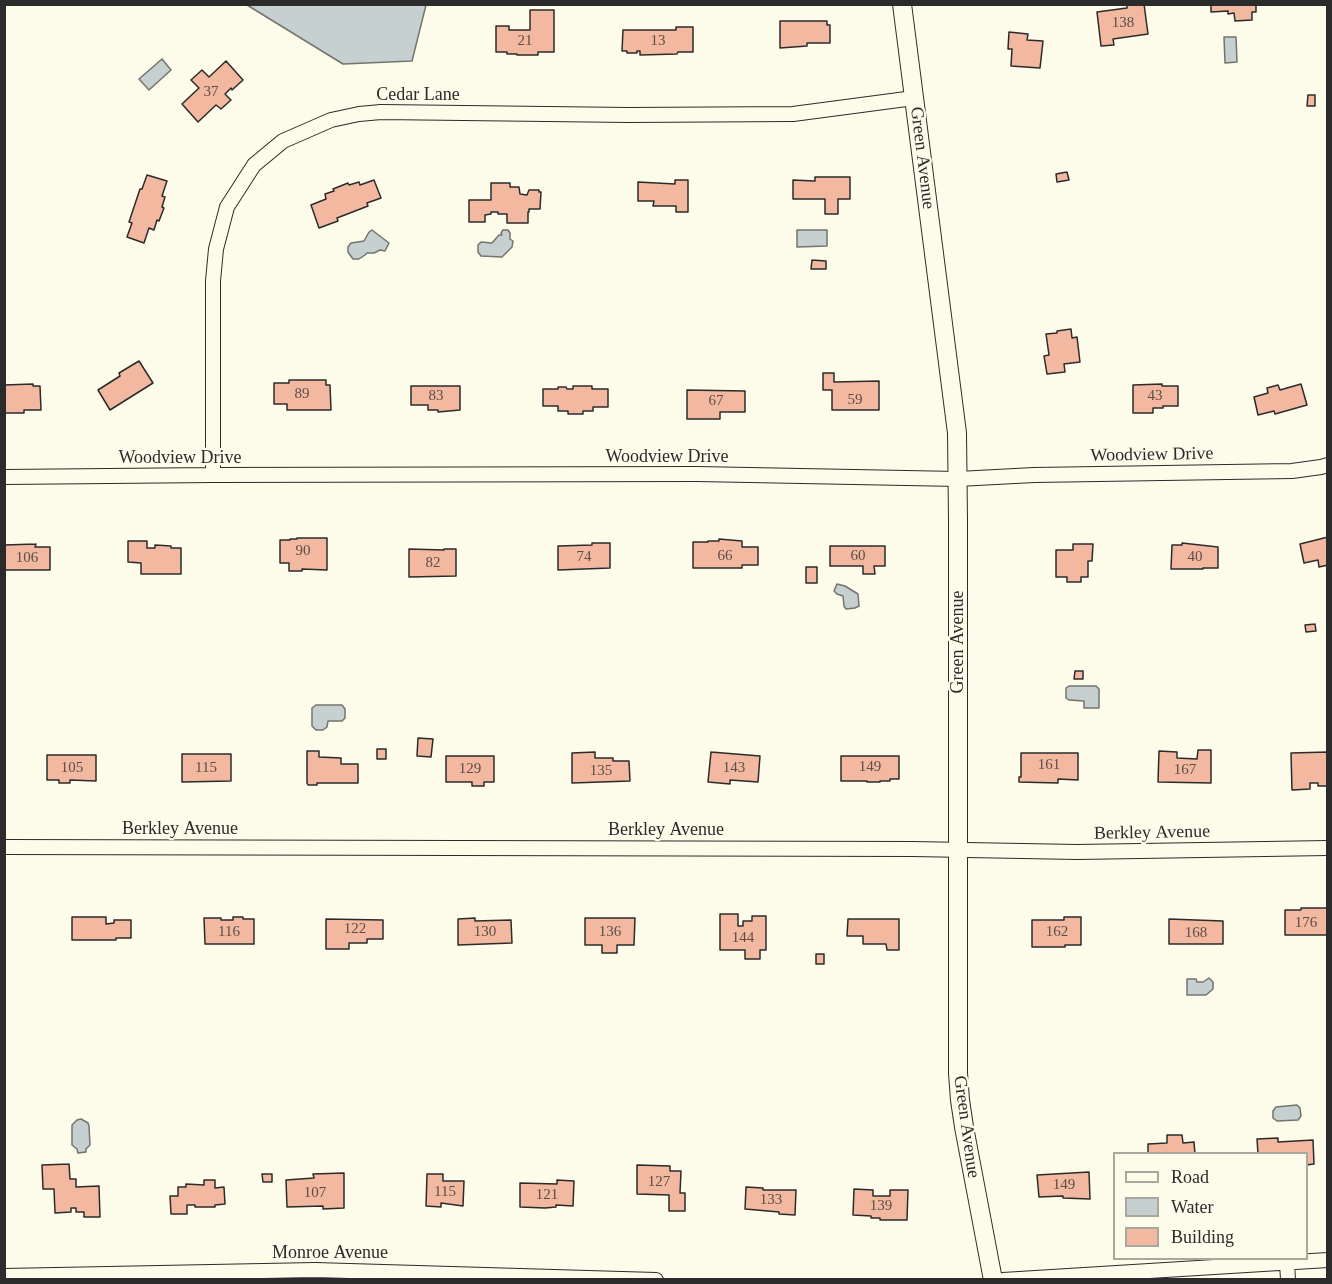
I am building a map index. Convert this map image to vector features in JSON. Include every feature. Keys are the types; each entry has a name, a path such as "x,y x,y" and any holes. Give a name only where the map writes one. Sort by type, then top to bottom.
{"street":[{"name":"Green Avenue","path":"902,4 957,433 957,1043 959,1091 993,1280"},
{"name":"Cedar Lane","path":"213,475 213,281 216,249 227,207 254,165 283,141 331,120 381,112 793,114 914,98"},
{"name":"Woodview Drive","path":"4,477 697,474 958,479 1034,475 1292,471 1328,465"},
{"name":"Berkley Avenue","path":"4,847 958,849 1077,852 1328,848"},
{"path":"1003,1280 1328,1260"},
{"path":"1287,1262 1288,1280"},
{"name":"Monroe Avenue","path":"4,1276 95,1277 315,1270 656,1280"}],"water":[{"path":"247,5 426,5 412,61 343,64"},
{"path":"1224,37 1236,37 1237,62 1225,63"},
{"path":"162,59 171,70 149,90 139,79"},
{"path":"372,230 389,243 385,251 367,253 359,259 353,259 348,252 348,247 351,243 364,241"},
{"path":"503,230 508,230 510,233 510,239 513,241 512,247 502,257 481,256 478,252 478,245 481,242 492,243 499,235 502,235"},
{"path":"797,230 827,230 827,246 797,247"},
{"path":"837,584 858,594 859,606 846,609 843,596 834,591"},
{"path":"1096,686 1099,689 1099,708 1084,708 1084,701 1066,698 1066,688"},
{"path":"316,705 342,705 345,709 345,718 342,721 328,721 327,727 323,730 316,730 312,726 312,708"},
{"path":"1209,978 1213,982 1213,989 1206,995 1187,995 1187,979 1203,982"},
{"path":"1297,1105 1301,1116 1298,1120 1277,1121 1273,1118 1273,1111 1276,1107"},
{"path":"81,1119 88,1123 90,1145 86,1152 78,1153 72,1145 72,1125"}],"building":[{"path":"1144,4 1148,34 1113,39 1114,45 1101,46 1097,12 1127,8 1127,5"},
{"path":"1211,4 1256,4 1256,12 1252,12 1252,20 1235,21 1234,13 1211,12"},
{"path":"530,10 554,10 554,52 517,55 496,52 496,26 509,26 509,30 530,30"},
{"path":"780,21 827,21 827,25 830,25 830,43 807,43 807,46 780,48"},
{"path":"676,27 693,27 693,52 640,55 640,51 627,53 627,51 622,51 623,30 676,30"},
{"path":"1009,32 1028,34 1027,40 1043,41 1040,68 1011,66 1012,49 1008,49"},
{"path":"226,61 243,80 225,94 231,100 221,109 216,105 198,122 182,104 199,88 191,80 202,70 209,77"},
{"path":"1308,95 1315,95 1315,106 1307,106"},
{"path":"1067,172 1069,180 1057,182 1056,174"},
{"path":"147,175 167,181 162,196 165,197 162,207 164,208 154,230 149,228 144,243 127,237 132,223 129,222"},
{"path":"815,177 850,177 850,199 838,199 838,214 825,214 825,199 793,199 793,180 815,181"},
{"path":"374,180 381,198 367,203 368,206 337,218 338,221 319,228 311,205 326,199 325,194 334,191 333,189 348,183 349,185 359,182 360,185"},
{"path":"675,180 688,180 688,212 676,212 676,206 653,206 654,201 638,201 638,182 675,184"},
{"path":"491,183 510,183 510,187 519,187 520,194 527,195 529,190 539,190 541,192 540,209 529,209 528,223 507,223 507,214 498,214 498,212 485,215 485,222 469,222 469,200 491,200"},
{"path":"812,260 826,261 826,269 811,269"},
{"path":"1071,329 1072,338 1077,337 1080,362 1064,364 1065,372 1047,374 1044,356 1049,355 1046,334"},
{"path":"139,361 153,383 110,410 98,390"},
{"path":"823,373 834,373 834,382 879,381 879,410 832,410 832,390 823,390"},
{"path":"289,380 326,380 326,385 330,385 331,410 287,410 287,404 274,404 274,383 289,383"},
{"path":"33,384 33,386 40,386 41,410 4,413 4,385"},
{"path":"1162,384 1162,386 1178,386 1178,406 1153,408 1153,413 1133,413 1133,385"},
{"path":"1301,384 1307,405 1275,414 1274,411 1258,415 1254,397 1268,393 1267,388 1278,385 1280,390"},
{"path":"411,386 460,386 460,410 438,412 438,410 428,410 428,405 411,405"},
{"path":"573,386 608,389 608,407 593,407 593,411 583,411 583,414 568,414 568,411 558,411 558,406 543,406 543,389 566,387 573,389"},
{"path":"687,390 745,391 745,412 720,412 720,419 687,419"},
{"path":"1328,537 1328,565 1319,567 1318,560 1304,563 1300,544"},
{"path":"327,538 327,570 289,571 289,563 280,563 280,540"},
{"path":"719,539 742,541 742,547 758,547 758,565 742,565 742,568 693,568 693,542 719,541"},
{"path":"128,541 147,541 147,548 155,548 155,545 181,548 181,574 141,574 141,563 128,562"},
{"path":"592,543 610,543 610,568 558,570 558,546 592,545"},
{"path":"1182,543 1218,547 1218,568 1171,569 1172,545 1182,545"},
{"path":"36,544 35,547 50,547 50,570 4,570 4,545"},
{"path":"1073,544 1093,544 1092,561 1088,561 1088,577 1081,577 1081,582 1067,582 1067,577 1056,577 1056,550 1073,550"},
{"path":"830,546 885,546 885,566 874,566 875,574 863,574 863,566 830,566"},
{"path":"409,549 456,549 456,576 409,577"},
{"path":"806,567 817,567 817,583 806,583"},
{"path":"1315,624 1316,631 1306,632 1305,625"},
{"path":"1075,671 1083,671 1083,679 1074,679"},
{"path":"418,738 433,739 431,757 417,756"},
{"path":"377,749 386,749 386,759 377,759"},
{"path":"1198,750 1211,750 1211,783 1158,782 1159,751 1177,752 1177,758 1197,759"},
{"path":"307,751 319,751 319,757 341,758 341,764 358,764 358,783 308,785"},
{"path":"595,752 595,758 629,761 630,781 572,783 572,753"},
{"path":"711,752 760,756 758,782 730,780 730,784 708,782"},
{"path":"1328,752 1328,786 1310,783 1310,789 1292,790 1291,753"},
{"path":"1021,753 1078,753 1078,780 1058,779 1058,783 1019,782"},
{"path":"182,754 231,754 231,781 182,782"},
{"path":"47,755 96,755 96,781 70,780 70,783 59,783 59,780 47,780"},
{"path":"446,756 494,756 494,782 484,782 484,786 472,786 472,782 446,782"},
{"path":"841,756 899,756 899,779 880,782 841,781"},
{"path":"1301,908 1328,908 1328,935 1285,935 1285,910 1301,910"},
{"path":"720,914 738,914 738,926 743,926 743,921 752,921 752,916 766,916 766,950 760,950 760,959 745,959 745,950 720,950"},
{"path":"72,917 106,917 106,924 114,923 114,920 131,920 131,938 72,940"},
{"path":"233,917 254,919 254,944 205,944 204,918 233,920"},
{"path":"1064,917 1081,917 1081,945 1032,947 1032,920 1064,920"},
{"path":"475,918 475,921 511,920 512,943 458,945 458,919"},
{"path":"585,918 635,918 634,945 617,945 617,953 602,953 602,945 585,945"},
{"path":"326,919 383,920 383,939 367,939 367,943 349,943 349,949 326,949"},
{"path":"848,919 899,919 899,950 887,950 886,944 863,944 863,936 847,936"},
{"path":"1169,919 1223,921 1223,944 1169,944"},
{"path":"816,954 824,954 824,964 816,964"},
{"path":"1167,1135 1182,1135 1183,1143 1194,1142 1195,1152 1148,1152 1148,1144 1167,1143"},
{"path":"1278,1138 1278,1142 1313,1140 1314,1164 1308,1165 1308,1152 1258,1152 1257,1139"},
{"path":"69,1164 70,1179 76,1179 76,1187 99,1186 100,1217 84,1217 84,1212 76,1212 76,1208 71,1208 71,1212 55,1213 54,1189 43,1189 42,1165"},
{"path":"637,1165 670,1166 670,1171 681,1171 680,1193 685,1193 685,1211 669,1211 669,1195 637,1194"},
{"path":"1089,1172 1090,1199 1063,1198 1063,1196 1039,1197 1037,1175"},
{"path":"344,1173 344,1208 287,1207 286,1180 314,1178 313,1174"},
{"path":"262,1174 272,1174 272,1182 263,1182"},
{"path":"427,1174 443,1174 443,1181 464,1181 463,1206 441,1203 441,1207 426,1206"},
{"path":"204,1180 215,1180 215,1188 224,1187 225,1204 215,1205 215,1207 187,1205 187,1214 171,1214 170,1196 178,1196 178,1187 186,1187 186,1184 204,1185"},
{"path":"557,1180 574,1181 573,1206 520,1207 520,1183 557,1184"},
{"path":"746,1187 763,1188 763,1190 796,1190 795,1215 745,1209"},
{"path":"854,1189 873,1190 873,1196 890,1196 890,1190 908,1190 907,1220 880,1220 880,1218 871,1218 871,1216 853,1215"}]}
